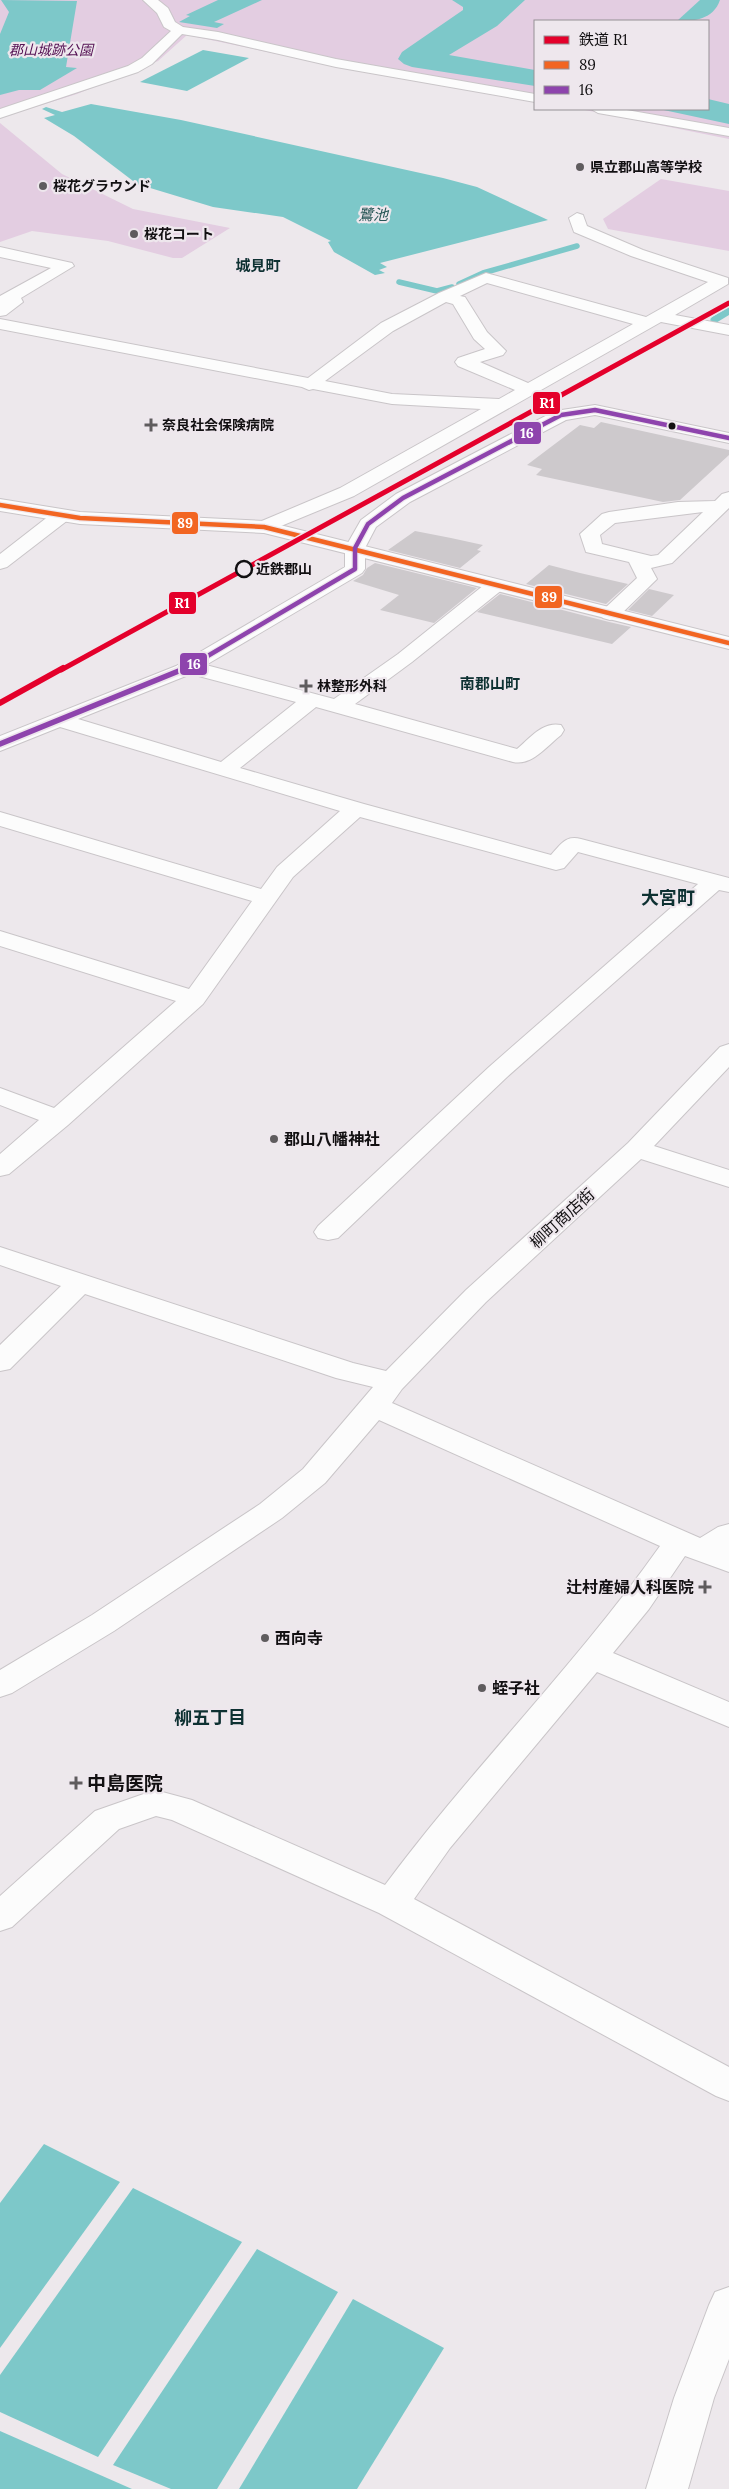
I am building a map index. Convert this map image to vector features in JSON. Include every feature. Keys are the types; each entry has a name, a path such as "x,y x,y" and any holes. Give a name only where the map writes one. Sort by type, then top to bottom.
{"street":[{"path":"150,0 163,11 169,24 179,30 218,36 336,64 534,98"},
{"path":"0,114 133,69 147,61 179,30"},
{"path":"604,110 729,132"},
{"path":"264,527 347,492 722,281 638,254 580,229 577,218"},
{"path":"0,252 66,266 6,300 14,302 0,311"},
{"path":"309,385 387,327 445,296 486,278 655,320 729,330"},
{"path":"445,296 459,301 480,335 498,351 464,362 530,390"},
{"path":"0,324 309,385 392,399 503,405"},
{"path":"0,744 59,718 189,666 355,569 355,548 368,524 403,498 471,464 561,415 595,410 729,438"},
{"path":"725,502 665,559 651,562 593,548 590,534 608,518 725,502"},
{"path":"0,505 61,516 264,527 355,548 729,643"},
{"path":"0,563 61,516"},
{"path":"636,558 663,534 705,520"},
{"path":"610,614 647,579 636,558"},
{"path":"338,706 405,658 496,585"},
{"path":"189,666 521,757 553,730"},
{"path":"224,770 312,700"},
{"path":"59,718 86,729 356,809 556,863 573,844 722,883"},
{"path":"0,1168 59,1119 194,1000 286,872 356,809"},
{"path":"0,819 267,898"},
{"path":"328,1232 498,1072 722,883"},
{"path":"0,938 194,1000"},
{"name":"柳町商店街","path":"0,1685 103,1624 271,1511 314,1476 392,1382 476,1296 637,1149 729,1052"},
{"path":"0,1096 59,1119"},
{"path":"637,1149 729,1179"},
{"path":"0,1256 346,1371 392,1382"},
{"path":"0,1362 80,1283"},
{"path":"374,1406 704,1551"},
{"path":"391,1904 438,1839 638,1601 704,1551 729,1535"},
{"path":"592,1657 729,1715"},
{"path":"0,1917 107,1820 155,1803 180,1809 391,1904 729,2085"},
{"path":"666,2489 694,2398 729,2305"}],"green space":[{"name":"郡山城跡公園","path":"0,0 729,0 729,139 585,110 709,110 709,20 534,20 534,100 334,66 187,35 158,61 77,94 19,112 0,111"},
{"path":"0,123 62,174 133,209 230,228 182,258 173,258 108,241 32,231 0,242"},
{"path":"661,179 729,191 729,251 608,229 603,219"}],"water":[{"path":"1,0 77,1 66,67 77,68 40,90 19,90 0,95 0,34 9,12"},
{"path":"218,0 262,0 214,22 224,24 217,28 179,22 190,16 186,15"},
{"path":"452,0 525,0 497,26 449,55 534,70 534,86 412,67 398,59 402,52 463,10 463,7"},
{"path":"700,0 720,0 713,12 702,18 678,20"},
{"path":"203,50 249,58 187,91 140,82"},
{"path":"709,99 729,104 729,124 664,110 709,110"},
{"name":"鷺池","path":"91,104 181,120 443,178 477,187 548,220 380,263 387,267 379,270 385,273 375,275 334,252 328,242 331,241 283,217 213,207 137,184 74,136 44,118 55,115 42,109 46,107 62,112"},
{"path":"44,2144 120,2182 0,2348 0,2203"},
{"path":"133,2188 242,2242 98,2457 0,2412 0,2375"},
{"path":"257,2249 338,2292 217,2489 171,2489 113,2465"},
{"path":"353,2299 444,2348 357,2489 239,2489"},
{"path":"0,2431 132,2489 0,2489"}],"building":[{"path":"601,422 729,450 729,455 680,500 663,502 536,475 542,469 527,465 580,425 594,428"},
{"path":"415,531 483,545 477,550 481,551 460,568 388,550"},
{"path":"375,563 477,588 434,623 380,610 399,595 353,581 363,575 367,568"},
{"path":"549,565 628,584 606,604 526,584"},
{"path":"649,589 674,595 652,616 628,610"},
{"path":"500,594 631,627 612,644 477,612"}],"waterway":[{"path":"459,284 483,273 577,246"},
{"path":"399,282 437,291 452,287"},
{"path":"714,320 729,311"}],"rail line":[{"name":"R1","path":"0,703 729,303"}],"transit line":[{"name":"16","path":"0,744 183,670 355,569 355,548 368,524 403,498 471,464 561,415 595,410 729,438"},
{"name":"89","path":"0,505 80,518 264,527 355,548 729,643"}],"place":[{"name":"県立郡山高等学校","path":"580,167"},
{"name":"桜花グラウンド","path":"43,186"},
{"name":"桜花コート","path":"134,234"},
{"name":"奈良社会保険病院","path":"151,425"},
{"name":"近鉄郡山","path":"244,569"},
{"name":"林整形外科","path":"306,686"},
{"name":"郡山八幡神社","path":"274,1139"},
{"name":"辻村産婦人科医院","path":"705,1587"},
{"name":"西向寺","path":"265,1638"},
{"name":"蛭子社","path":"482,1688"},
{"name":"中島医院","path":"76,1783"}],"district":[{"name":"城見町","path":"258,265"},
{"name":"南郡山町","path":"490,683"},
{"name":"大宮町","path":"668,897"},
{"name":"柳五丁目","path":"210,1717"}]}
